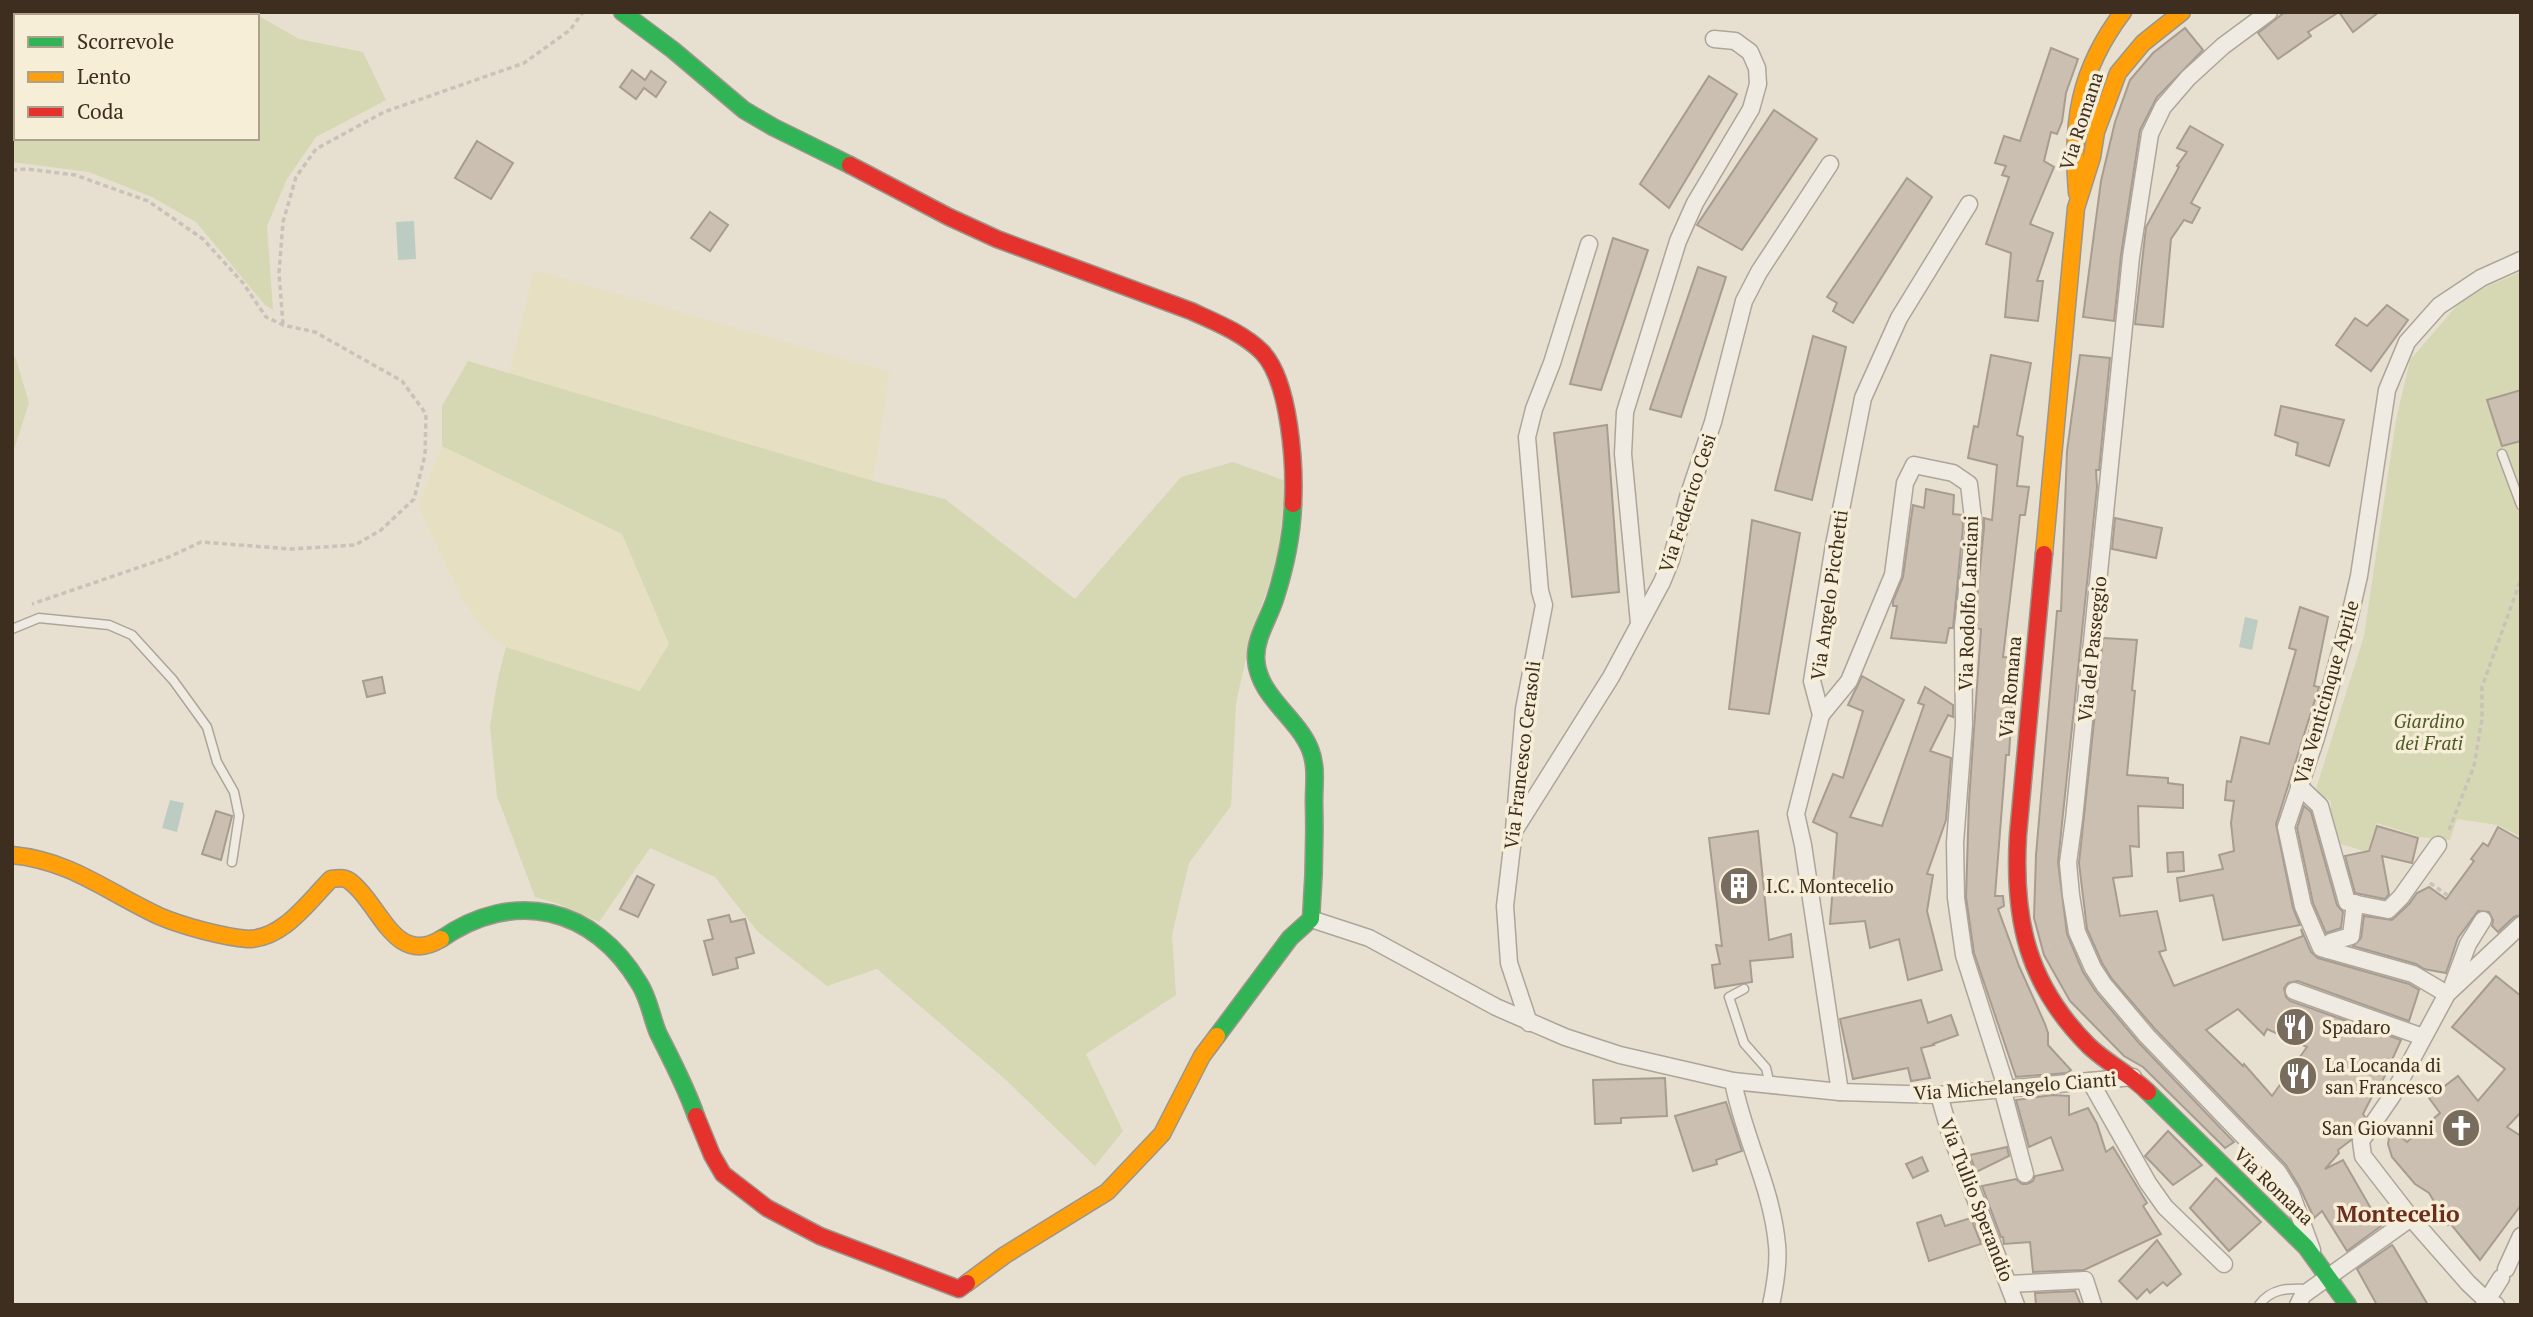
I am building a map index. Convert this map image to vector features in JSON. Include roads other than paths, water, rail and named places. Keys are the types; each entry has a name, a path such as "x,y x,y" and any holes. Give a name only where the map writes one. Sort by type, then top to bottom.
{"street":[{"path":"12,855 34,855 94,878 157,915 236,939 268,936 279,929 331,879 342,878 352,882 402,941 415,946 437,943 460,927 519,912 548,910 578,921 630,967 646,994 656,1027 683,1080 700,1128 723,1175 762,1206 818,1237 959,1289 1005,1255 1107,1192 1162,1133 1202,1056 1290,938 1311,919 1315,867 1314,760 1309,743 1301,730 1262,683 1256,663 1259,641 1279,585 1295,497 1294,470 1279,380 1269,360 1243,338 1212,321 975,230 765,124 622,12"},
{"path":"2078,201 2073,136 2081,94 2098,48 2123,12"},
{"name":"Via Romana","path":"2182,12 2143,43 2118,73 2096,132 2092,157 2078,201 2072,235 2019,817 2018,907 2029,953 2046,990 2075,1030 2106,1061 2133,1077 2314,1255 2348,1305"},
{"name":"Via del Passeggio","path":"2269,12 2223,46 2179,86 2163,107 2150,134 2131,257 2068,863 2079,936 2088,959 2104,985 2147,1036 2278,1172 2296,1205 2314,1255"},
{"path":"1639,623 1623,454 1625,412 1678,241 1695,203 1754,102 1758,84 1757,68 1750,52 1735,41 1714,39"},
{"name":"Via Federico Cesi","path":"1514,830 1611,677 1662,582 1675,549 1688,497 1715,413 1744,301 1759,272 1830,164"},
{"name":"Via Angelo Picchetti","path":"1840,1092 1796,814 1821,715 1812,681 1834,545 1863,398 1899,318 1969,204"},
{"name":"Via Francesco Cerasoli","path":"1529,1023 1513,976 1506,936 1507,879 1524,709 1544,605 1539,582 1527,437 1589,244"},
{"name":"Via Venticinque Aprile","path":"2328,950 2321,948 2303,905 2286,827 2316,738 2347,628 2359,576 2387,390 2407,341 2439,306 2482,278 2521,260"},
{"name":"Via Rodolfo Lanciani","path":"1821,715 1849,681 1893,575 1905,483 1914,465 1954,473 1969,484 1975,527 1963,627 1964,725 1955,844 1956,898 1964,955 2004,1088 2025,1174"},
{"path":"2299,786 2320,806 2347,902 2388,910 2438,845"},
{"path":"2355,904 2351,936 2331,942 2328,950 2413,974 2449,992"},
{"name":"Via Michelangelo Cianti","path":"1311,919 1378,942 1529,1023 1607,1052 1733,1081 1840,1092 1939,1095 2133,1077"},
{"path":"2483,920 2468,944 2449,992 2392,1096 2361,1141 2363,1157 2411,1218 2489,1304 2503,1273 2517,1255 2521,1236"},
{"path":"2449,992 2521,925"},
{"path":"2294,991 2423,1037"},
{"path":"1733,1081 1738,1111 1753,1147 1766,1190 1777,1246 1771,1305"},
{"path":"2090,1081 2148,1184 2165,1207 2224,1264"},
{"name":"Via Tullio Sperandio","path":"1939,1095 1950,1133 2017,1305"},
{"path":"2298,1305 2303,1295 2411,1218"},
{"path":"2009,1284 2085,1280 2093,1305"}],"lane":[{"path":"2502,454 2521,505"},
{"path":"12,629 38,618 109,625 132,635 173,680 207,727 217,762 234,792 239,816 232,862"},
{"path":"1744,989 1729,998 1744,1044 1766,1068 1770,1085"},
{"path":"2259,1305 2266,1296 2288,1288 2311,1289"}],"place":[{"name":"I.C. Montecelio","path":"1739,886"},
{"name":"Spadaro","path":"2295,1027"},
{"name":"La Locanda di san Francesco","path":"2298,1076"},
{"name":"San Giovanni","path":"2461,1128"}],"district":[{"name":"Montecelio","path":"2398,1214"}],"park label":[{"name":"Giardino dei Frati","path":"2429,732"}]}
